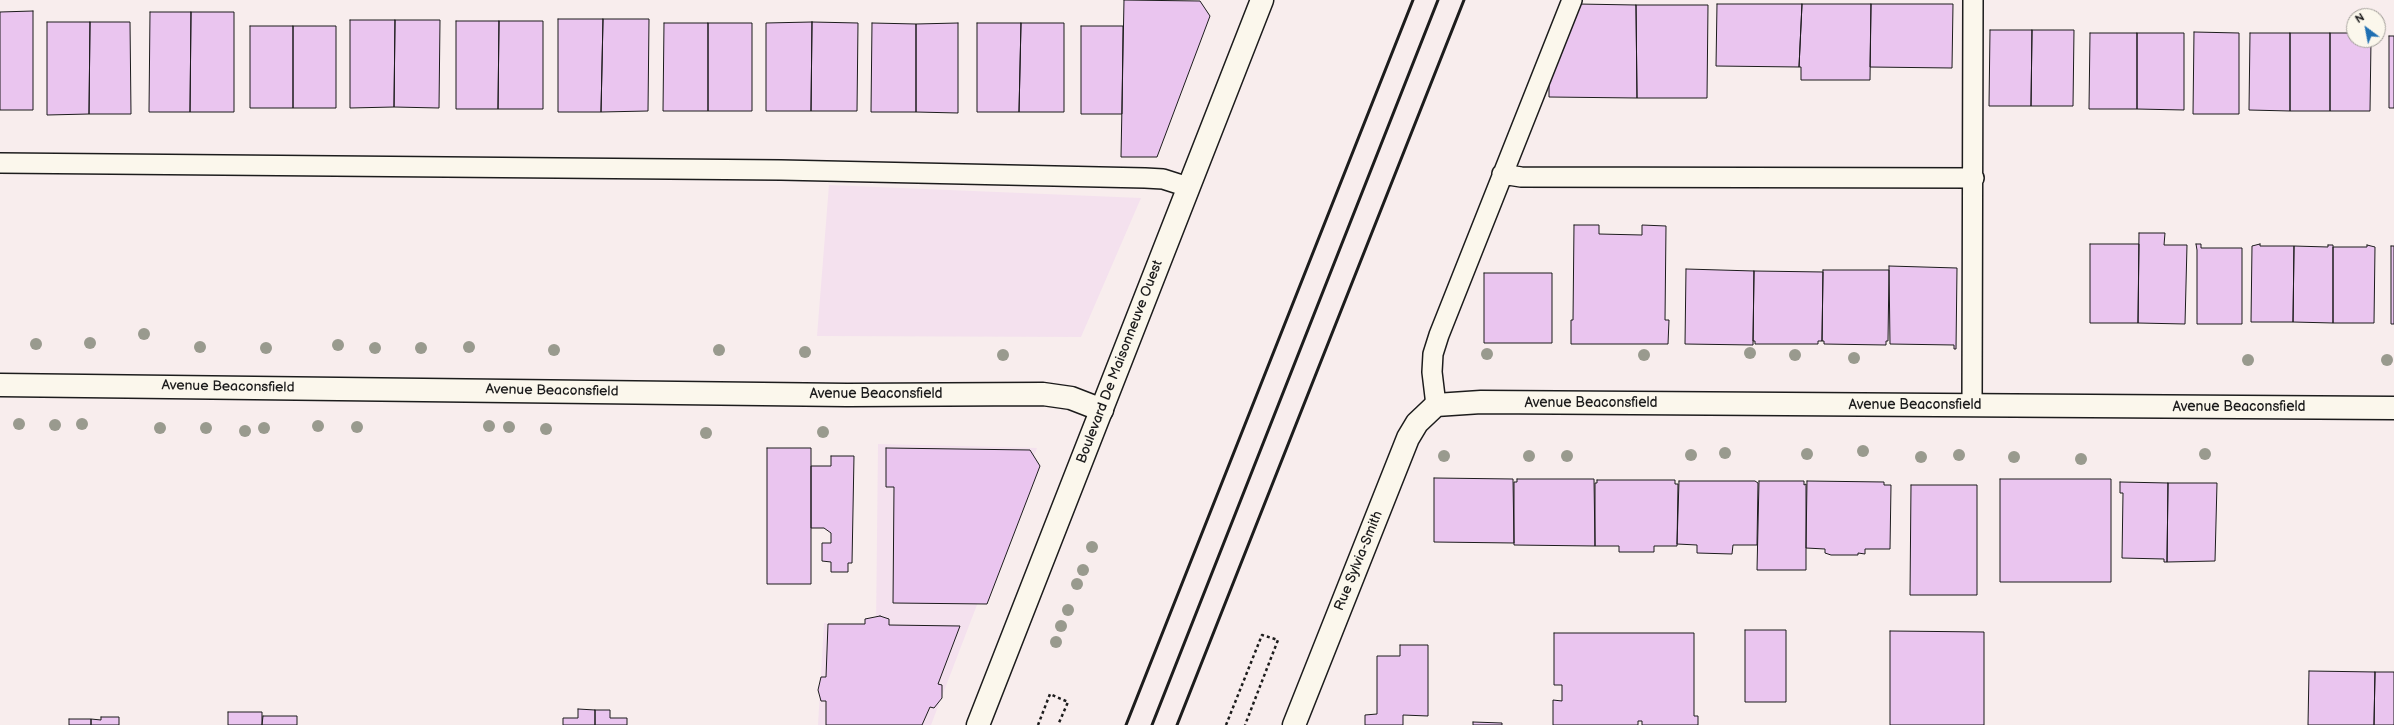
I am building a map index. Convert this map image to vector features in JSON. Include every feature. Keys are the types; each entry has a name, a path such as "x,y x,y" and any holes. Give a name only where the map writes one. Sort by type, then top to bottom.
{"street":[{"name":"Boulevard De Maisonneuve Ouest","path":"978,725 1262,0"},
{"name":"Avenue Beaconsfield","path":"0,385 848,395 1043,394 1071,398 1102,410"},
{"name":"Avenue Beaconsfield","path":"1436,405 1481,402 2394,408"},
{"name":"Rue Sylvia-Smith","path":"1294,725 1408,438 1416,423 1436,405"}],"lane":[{"path":"1436,405 1432,372 1433,354 1502,174 1572,0"},
{"path":"1972,405 1974,178 1973,0"},
{"path":"0,163 781,170 1163,179 1188,187"},
{"path":"1502,174 1521,178 1974,178"}],"path":[{"path":"1226,725 1262,635 1278,640 1245,725"},
{"path":"1038,725 1050,694 1068,702 1058,725"}],"shaded area":[{"path":"829,185 1141,198 1081,337 817,336"},
{"path":"878,444 1037,448 931,725 818,725 824,623 876,627"}],"building":[{"path":"1124,0 1200,1 1210,16 1157,157 1121,157"},
{"path":"1577,4 1636,5 1637,98 1549,97 1549,75"},
{"path":"1717,4 1802,4 1799,67 1716,66"},
{"path":"1802,4 1871,4 1870,80 1801,80 1801,67 1799,67"},
{"path":"1871,4 1953,4 1952,68 1870,67"},
{"path":"1636,5 1708,5 1707,98 1637,98"},
{"path":"33,11 33,110 0,110 0,12"},
{"path":"150,12 191,12 190,112 149,112"},
{"path":"191,12 234,12 234,112 190,112"},
{"path":"558,19 603,19 601,112 558,112"},
{"path":"603,19 649,19 648,111 601,112"},
{"path":"350,20 395,20 394,107 350,108"},
{"path":"395,20 440,20 439,108 394,107"},
{"path":"456,21 499,21 498,109 456,109"},
{"path":"499,21 543,21 543,109 498,109"},
{"path":"47,22 90,22 89,114 47,115"},
{"path":"90,22 130,22 131,114 89,114"},
{"path":"812,22 858,23 857,111 811,111"},
{"path":"812,22 811,111 766,111 766,23"},
{"path":"664,23 708,23 708,111 663,111"},
{"path":"708,23 752,23 752,111 708,111"},
{"path":"872,23 916,24 916,112 871,112"},
{"path":"958,23 958,113 916,112 916,24"},
{"path":"977,23 1021,23 1019,112 977,112"},
{"path":"1021,23 1064,23 1064,112 1019,112"},
{"path":"250,26 293,26 293,108 250,108"},
{"path":"293,26 336,26 336,108 293,108"},
{"path":"1081,26 1123,26 1122,114 1081,114"},
{"path":"1990,30 2032,30 2031,106 1989,106"},
{"path":"2032,30 2074,30 2073,106 2031,106"},
{"path":"2194,32 2239,33 2239,114 2193,114"},
{"path":"2090,33 2137,33 2137,109 2089,109"},
{"path":"2137,33 2184,33 2184,110 2137,109"},
{"path":"2250,33 2290,33 2290,111 2249,110"},
{"path":"2290,33 2330,33 2330,111 2290,111"},
{"path":"2330,33 2346,33 2346,48 2371,48 2370,111 2330,111"},
{"path":"2389,36 2394,36 2394,108 2389,108"},
{"path":"1574,225 1599,225 1599,234 1642,235 1642,225 1666,226 1665,320 1669,320 1668,344 1571,344 1571,320 1573,320"},
{"path":"2139,233 2165,233 2164,245 2187,245 2185,324 2138,323"},
{"path":"2090,244 2139,244 2138,323 2090,323"},
{"path":"2196,244 2201,244 2201,248 2242,248 2242,324 2197,324"},
{"path":"2260,244 2260,246 2294,246 2293,322 2251,322 2252,246"},
{"path":"2328,245 2333,245 2333,323 2293,322 2294,246 2328,247"},
{"path":"2367,245 2375,247 2374,323 2333,323 2333,247 2367,247"},
{"path":"2391,246 2394,246 2394,324 2391,324"},
{"path":"1889,266 1957,268 1956,349 1954,349 1954,345 1890,344"},
{"path":"1686,269 1754,271 1753,345 1685,344"},
{"path":"1823,270 1889,270 1888,341 1886,341 1886,345 1824,344 1824,341 1822,341"},
{"path":"1754,271 1823,272 1822,341 1818,341 1818,344 1755,344 1755,341 1753,341"},
{"path":"1484,273 1552,273 1552,343 1484,343"},
{"path":"767,448 811,448 811,584 767,584"},
{"path":"886,448 1030,450 1040,466 987,604 893,603 894,487 886,487"},
{"path":"831,456 854,456 852,563 848,563 848,572 831,572 831,562 822,561 822,543 831,543 831,533 824,528 811,528 811,466 831,466"},
{"path":"1434,478 1513,479 1514,543 1434,542"},
{"path":"1517,479 1594,479 1595,546 1514,545 1514,482 1517,482"},
{"path":"2000,479 2111,479 2111,582 2000,582"},
{"path":"1597,480 1675,480 1675,484 1678,484 1677,546 1654,546 1654,552 1619,552 1619,546 1595,546 1595,483 1597,483"},
{"path":"1679,481 1755,481 1758,483 1757,545 1733,545 1732,554 1697,553 1697,545 1677,544"},
{"path":"1759,481 1804,481 1804,485 1806,484 1806,570 1757,570"},
{"path":"1807,481 1884,482 1884,485 1891,485 1890,549 1865,549 1865,554 1858,553 1858,555 1831,555 1825,553 1825,549 1806,548"},
{"path":"2120,482 2168,483 2167,562 2164,562 2164,559 2122,558 2123,493 2120,493"},
{"path":"2168,483 2217,483 2215,561 2167,562"},
{"path":"1911,485 1977,485 1977,595 1910,595"},
{"path":"880,616 889,619 889,625 960,626 938,684 942,685 942,698 934,708 930,707 922,725 826,725 826,701 821,701 818,690 821,677 826,677 828,624 865,624 865,619"},
{"path":"1745,630 1786,630 1786,702 1745,702"},
{"path":"1890,631 1984,632 1984,725 1890,725"},
{"path":"1554,633 1694,633 1694,716 1698,716 1698,725 1642,725 1642,721 1638,721 1638,725 1553,725 1553,700 1562,701 1562,685 1554,685"},
{"path":"1400,645 1428,645 1428,716 1403,715 1403,725 1365,725 1365,715 1377,714 1377,656 1400,656"},
{"path":"2309,671 2375,672 2374,725 2308,725"},
{"path":"2375,672 2394,672 2394,725 2374,725"},
{"path":"578,709 595,710 595,725 563,725 563,718 578,718"},
{"path":"595,710 610,710 610,718 627,718 627,725 595,725"},
{"path":"228,712 262,712 262,725 228,725"},
{"path":"263,716 297,716 297,725 262,725"},
{"path":"101,717 119,717 119,725 91,725 91,719 101,720"},
{"path":"69,719 91,719 91,725 69,725"},
{"path":"1473,722 1502,723 1502,725 1473,725"}],"railway":[{"path":"1126,725 1413,0"},
{"path":"1152,725 1438,0"},
{"path":"1177,725 1464,0"}]}
